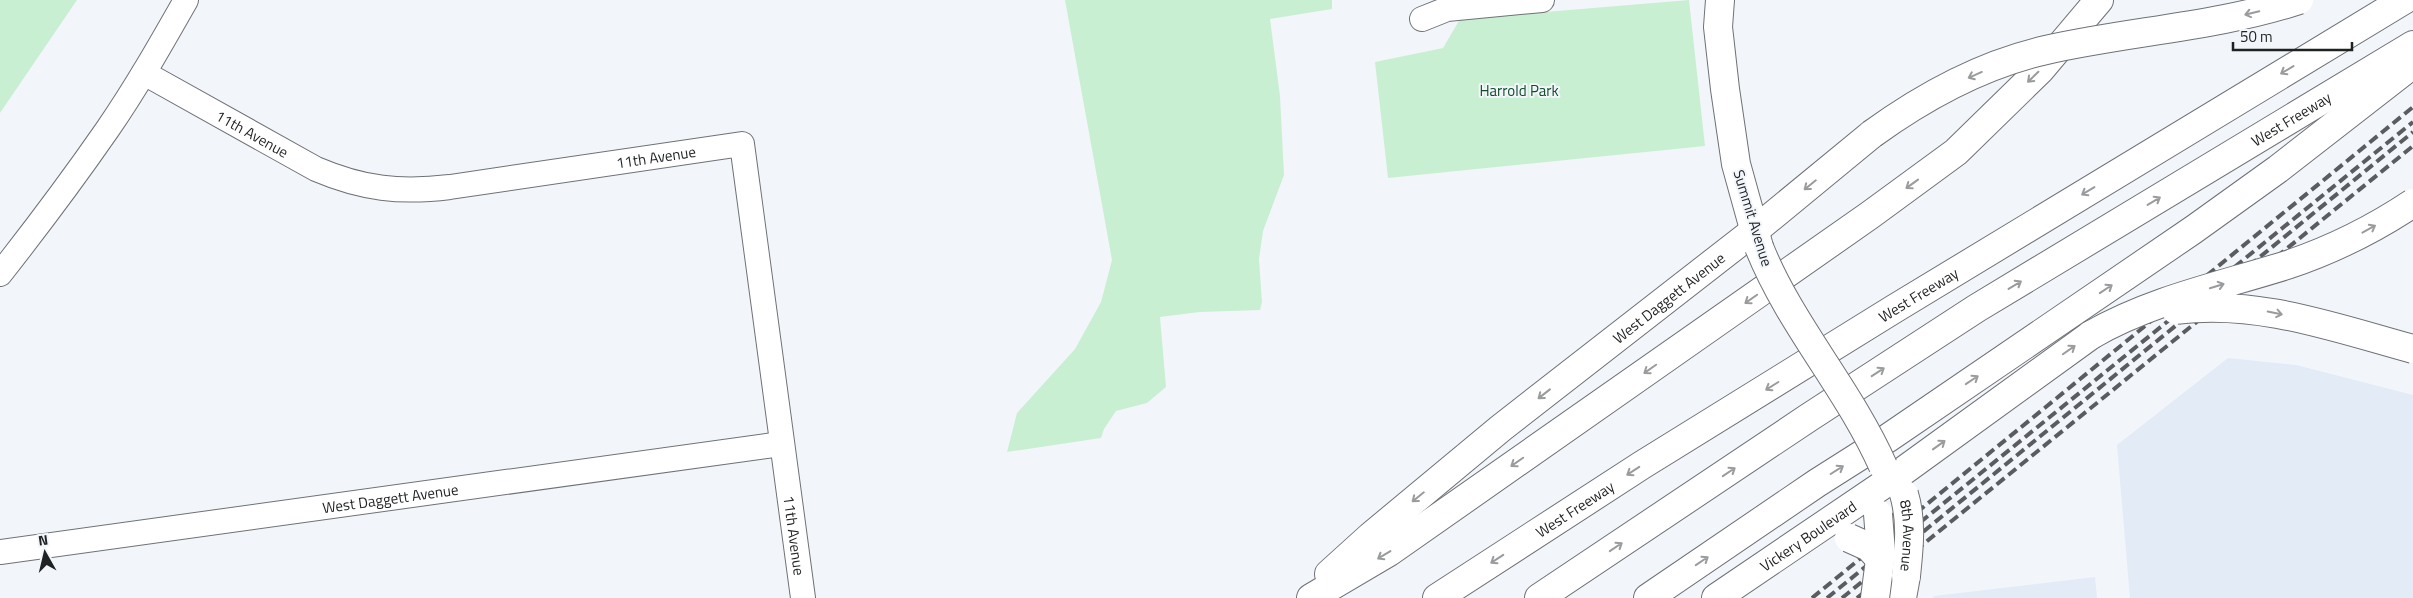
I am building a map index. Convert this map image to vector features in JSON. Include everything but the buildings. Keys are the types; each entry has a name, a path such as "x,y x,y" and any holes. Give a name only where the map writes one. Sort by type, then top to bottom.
{"main road":[{"name":"Summit Avenue","path":"1720,0 1718,26 1736,164 1756,239 1783,298 1852,406 1888,488"},
{"path":"1311,598 1397,546 1854,227 1956,152 2040,70 2099,0"},
{"name":"West Daggett Avenue","path":"1302,598 1371,536 1582,364 1756,239 1872,134 1946,89 1996,66 2019,58 2080,43 2245,15 2299,0"},
{"name":"West Freeway","path":"1437,598 1642,465 1894,309 2404,0"},
{"name":"West Freeway","path":"1539,598 1808,418 1977,308 2413,45"},
{"path":"1653,595 1817,483 1888,438 2201,224 2278,170 2413,64"},
{"path":"2091,335 2115,321 2151,306 2317,254 2369,230 2413,203"},
{"path":"2091,335 2127,322 2170,311 2227,307 2292,317 2413,349"},
{"name":"Vickery Boulevard","path":"1716,598 1796,543 1888,488 2047,365 2091,335"},
{"name":"8th Avenue","path":"1875,598 1888,488"},
{"name":"8th Avenue","path":"1888,488 1909,514 1910,542 1902,598"},
{"path":"1796,543 1838,537 1849,538 1869,548 1880,560"}],"street":[{"path":"0,274 69,184 144,73 186,0"},
{"path":"1422,20 1447,9 1542,0"},
{"name":"11th Avenue","path":"144,73 316,169 346,182 395,190 419,191 450,187 742,144 803,598"},
{"name":"West Daggett Avenue","path":"0,552 781,444"}],"shaded area":[{"path":"2228,358 2296,365 2413,395 2413,598 2130,598 2117,445"},
{"path":"2095,577 2097,598 1933,598 1934,596"}],"green space":[{"path":"0,0 77,0 0,113"},
{"path":"1065,0 1332,0 1332,9 1270,19 1280,96 1284,175 1263,231 1259,259 1262,302 1260,310 1200,312 1160,317 1166,387 1147,403 1116,411 1104,429 1101,438 1007,452 1017,413 1075,349 1101,302 1112,260"},
{"name":"Harrold Park","path":"1689,0 1705,146 1388,178 1375,62 1443,48 1460,19"}],"railway":[{"path":"1812,598 2413,107"},
{"path":"1827,598 2413,122"},
{"path":"1842,598 2413,132"},
{"path":"1857,598 2413,146"}]}
